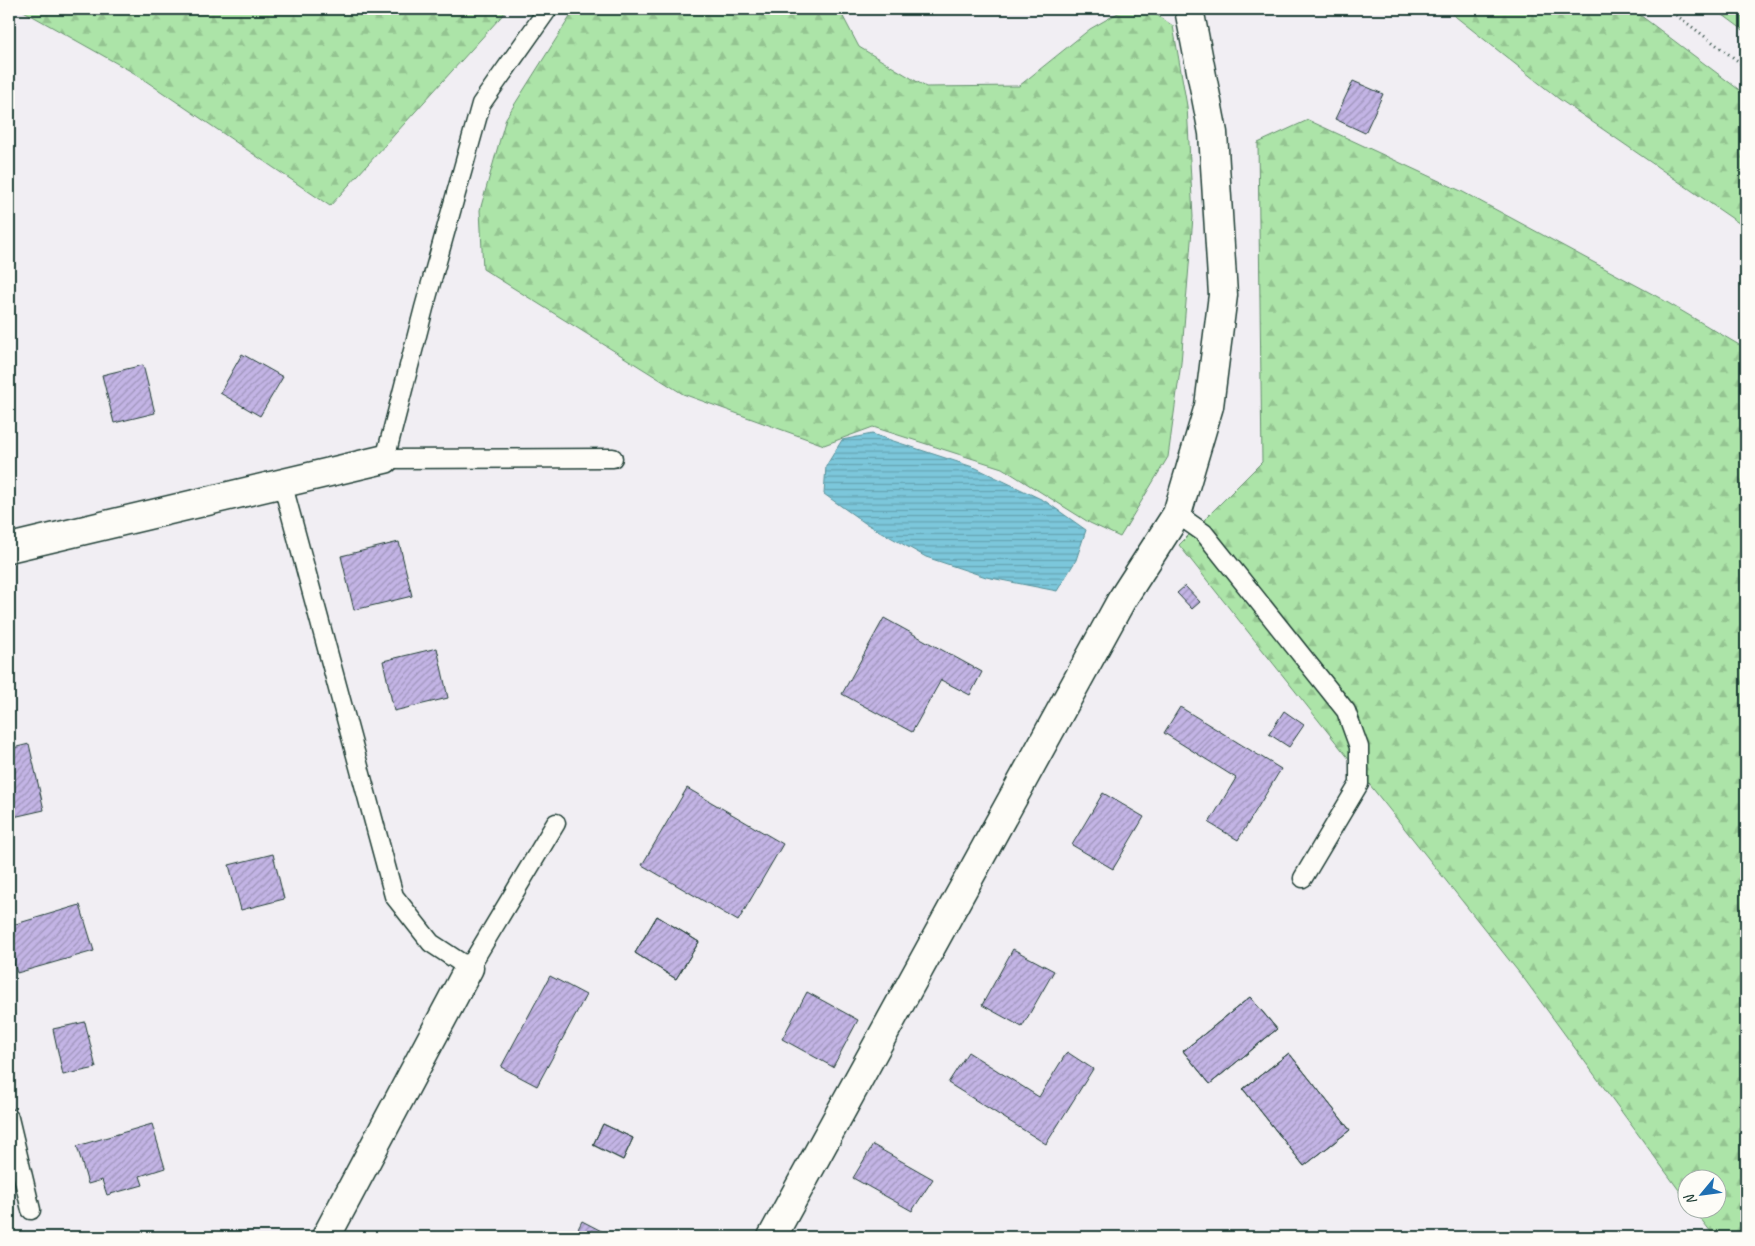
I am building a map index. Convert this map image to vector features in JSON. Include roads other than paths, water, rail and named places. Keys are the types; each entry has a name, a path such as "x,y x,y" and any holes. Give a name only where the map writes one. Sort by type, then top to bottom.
{"street":[{"path":"772,1237 1121,601 1177,514 1209,406 1223,295 1213,133 1189,9"},
{"path":"9,548 385,459"},
{"path":"326,1237 469,968"}],"lane":[{"path":"548,9 481,104 424,308 385,459 612,458"},
{"path":"282,482 394,896 431,943 469,968 556,823"},
{"path":"1177,514 1204,533 1346,711 1359,747 1359,784 1303,878"},
{"path":"9,1118 31,1210"}],"water":[{"path":"872,434 976,468 1045,501 1086,530 1076,560 1057,591 986,577 926,557 865,523 824,494 826,466 842,440"}]}
